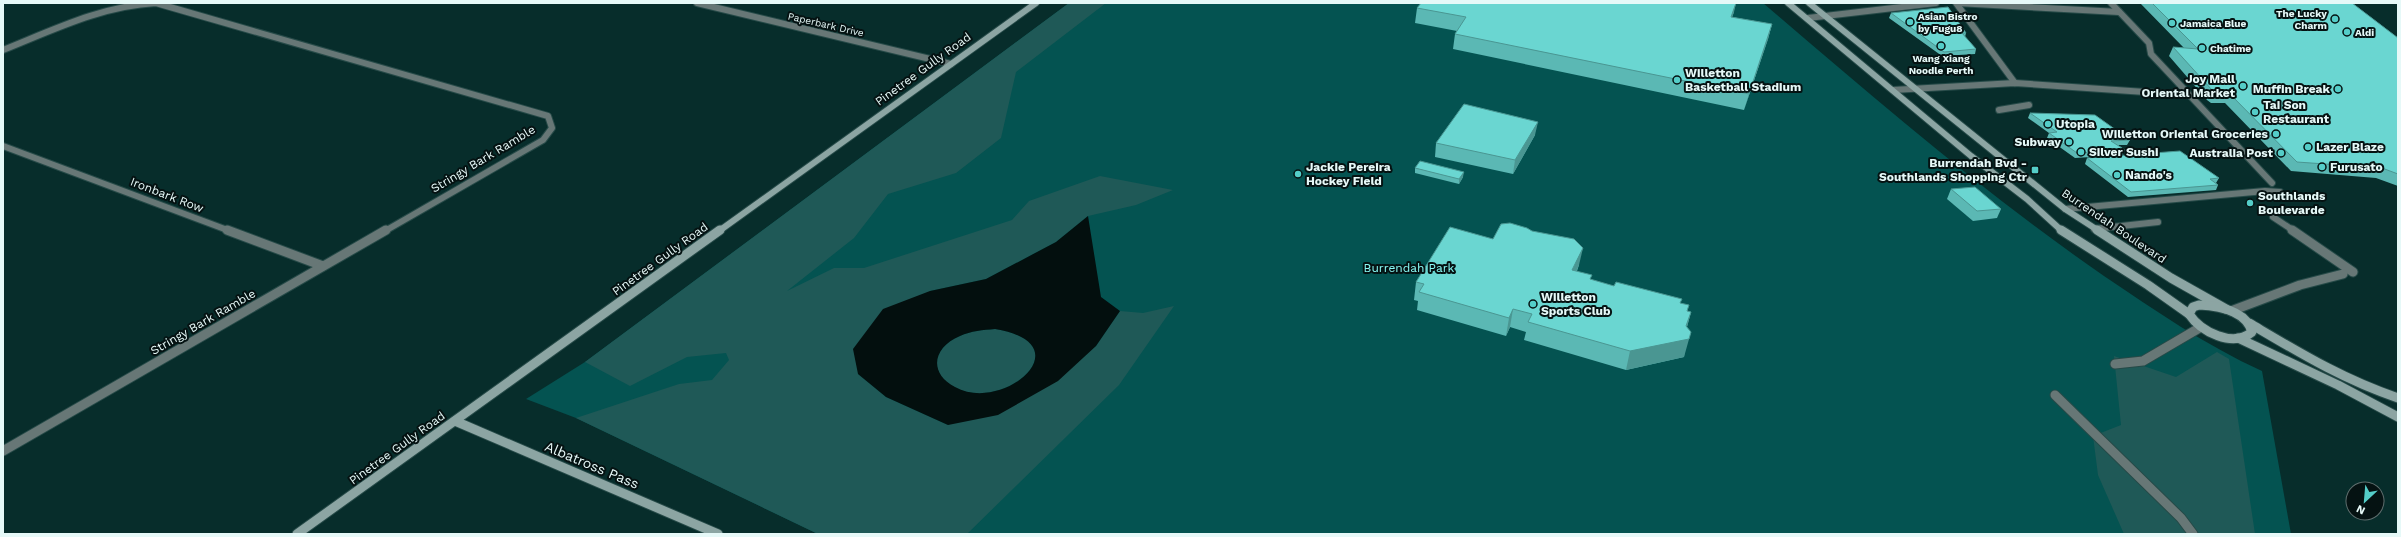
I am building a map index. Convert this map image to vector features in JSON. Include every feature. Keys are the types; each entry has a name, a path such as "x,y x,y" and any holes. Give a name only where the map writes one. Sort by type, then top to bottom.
{"main road":[{"name":"Pinetree Gully Road","path":"297,534 1036,3"},
{"path":"1788,3 1808,18 1971,156 2027,199 2064,233 2189,314 2201,327 2219,335 2238,338 2338,385 2398,417"},
{"name":"Burrendah Boulevard","path":"1809,3 1880,61 1918,89 2065,209 2171,278 2249,323"},
{"path":"2189,314 2193,307 2199,305 2228,310"},
{"path":"2238,338 2250,335 2252,332 2249,323"},
{"path":"2249,323 2318,364 2360,385 2398,398"},
{"name":"Albatross Pass","path":"455,421 718,534"}],"street":[{"name":"Stringy Bark Ramble","path":"3,50 110,8 136,3 156,3 548,116 552,128 542,140 3,451"},
{"name":"Paperbark Drive","path":"697,3 951,64"},
{"path":"1808,18 1936,3"},
{"path":"1957,3 2119,12"},
{"path":"1957,3 2016,82"},
{"path":"2111,3 2149,43 2150,54 2272,183"},
{"path":"1894,90 2016,82 2189,95"},
{"path":"1999,110 2029,105"},
{"name":"Ironbark Row","path":"3,146 323,266"},
{"path":"2065,209 2265,191 2280,192"},
{"path":"2273,217 2353,272"},
{"path":"2094,229 2158,222"},
{"path":"2228,310 2319,278 2343,274"},
{"path":"2115,364 2143,361 2201,327"},
{"path":"2055,395 2181,518 2193,534"}],"green space":[{"name":"Burrendah Park","path":"1069,3 1763,3 1930,144 2059,244 2181,327 2241,361 2262,371 2291,534 818,534 576,418 526,399 585,362"}],"shaded area":[{"path":"1069,3 1106,3 1016,72 1001,138 956,173 888,194 854,238 787,291 834,268 864,268 1012,220 1029,201 1100,176 1173,190 1136,205 1088,216 1056,242 986,279 930,291 858,374 886,397 948,425 1096,346 1120,311 1143,313 1174,306 1119,385 967,534 818,534 576,418 679,384 712,380 729,360 726,353 687,357 630,386 585,362"},
{"path":"1088,216 1101,297 1120,311 1096,346 1058,381 998,415 948,425 886,397 858,374 853,349 883,309 930,291 986,279 1056,242","holes":["995,329 1021,337 1033,348 1035,361 1027,374 1012,384 994,391 974,393 955,387 946,381 938,368 937,360 939,353 951,341 964,334"]},
{"path":"995,329 1021,337 1033,348 1034,361 1027,374 1012,384 994,391 974,393 954,387 940,375 937,368 939,353 951,341 964,334"},
{"path":"2217,352 2229,359 2255,534 2124,534 2098,475 2093,436 2121,425 2114,356 2176,377"}],"building":[{"name":"Willetton Basketball Stadium","path":"1421,3 1736,3 1731,17 1772,24 1749,94 1455,34 1466,17 1417,8"},
{"name":"Southlands Boulevarde","path":"2152,3 2352,3 2398,38 2398,174 2382,168 2297,162 2230,94 2216,93 2212,90 2173,47 2198,49"},
{"path":"1948,7 1966,33 1962,33 1976,49 1944,52 1891,13"},
{"path":"1464,104 1538,122 1515,160 1436,143"},
{"path":"2030,113 2095,115 2130,140 2111,141 2125,150 2077,153 2049,133 2057,132"},
{"path":"2180,151 2219,178 2210,179 2218,185 2131,192 2087,158"},
{"path":"1420,161 1464,172 1459,179 1415,168"},
{"path":"1975,187 2001,209 1977,211 1951,189"},
{"path":"1510,223 1532,231 1574,239 1583,248 1572,270 1592,275 1590,279 1614,286 1616,282 1682,299 1680,303 1689,305 1687,311 1691,312 1686,326 1691,332 1689,339 1630,351 1528,322 1532,314 1513,309 1509,318 1419,292 1424,284 1416,282 1450,227 1493,239 1501,224"}],"place":[{"name":"The Lucky Charm","path":"2335,19"},
{"name":"Asian Bistro by Fugu8","path":"1910,22"},
{"name":"Jamaica Blue","path":"2172,23"},
{"name":"Aldi","path":"2347,32"},
{"name":"Wang Xiang Noodle Perth","path":"1941,46"},
{"name":"Chatime","path":"2202,48"},
{"name":"Willetton Basketball Stadium","path":"1677,80"},
{"name":"Joy Mall Oriental Market","path":"2243,86"},
{"name":"Muffin Break","path":"2338,89"},
{"name":"Tai Son Restaurant","path":"2255,112"},
{"name":"Utopia","path":"2048,124"},
{"name":"Willetton Oriental Groceries","path":"2276,134"},
{"name":"Subway","path":"2069,142"},
{"name":"Lazer Blaze","path":"2308,147"},
{"name":"Silver Sushi","path":"2081,152"},
{"name":"Australia Post","path":"2281,153"},
{"name":"Furusato","path":"2322,167"},
{"name":"Burrendah Bvd - Southlands Shopping Ctr","path":"2035,170"},
{"name":"Jackie Pereira Hockey Field","path":"1298,174"},
{"name":"Nando's","path":"2117,175"},
{"name":"Southlands Boulevarde","path":"2250,203"},
{"name":"Willetton Sports Club","path":"1533,304"}]}
